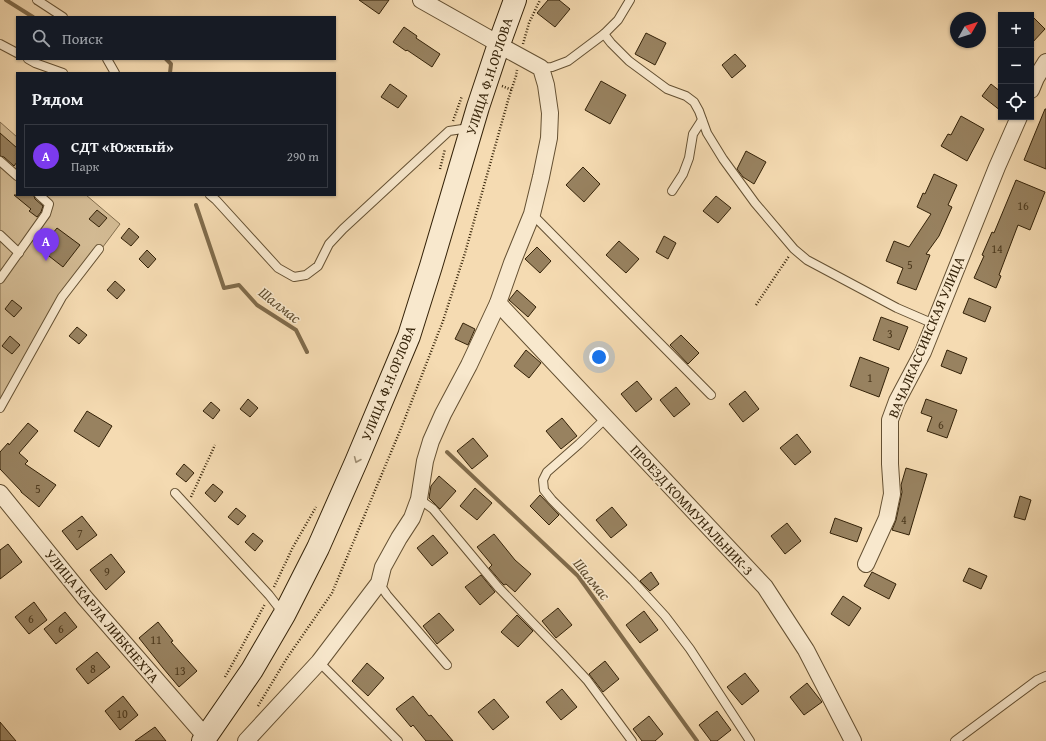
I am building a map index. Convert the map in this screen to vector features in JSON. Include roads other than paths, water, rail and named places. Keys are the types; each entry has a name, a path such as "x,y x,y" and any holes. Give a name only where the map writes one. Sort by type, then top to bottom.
{"street":[{"path":"246,741 319,662 379,583 383,567 412,518 419,499 425,461 431,441 498,303 532,214 542,177 549,138 550,113 546,85 541,68 421,0"},
{"name":"УЛИЦА Ф.Н.ОРЛОВА","path":"210,740 260,682 293,625 331,552 372,462 428,320 482,134 515,0"},
{"name":"УЛИЦА Ф.Н.ОРЛОВА","path":"210,740 284,615 318,548 356,462 409,336 471,128 503,47 527,0"},
{"path":"1034,84 1046,62"},
{"name":"ВАЧАЛКАССИНСКАЯ УЛИЦА","path":"866,564 887,518 892,494 890,420 897,401 923,352 991,181 1018,120"},
{"name":"ПРОЕЗД КОММУНАЛЬНИК-3","path":"498,303 765,587 806,650 853,741"},
{"name":"УЛИЦА КАРЛА ЛИБКНЕХТА","path":"0,493 85,598 210,740"}],"lane":[{"path":"37,0 61,16"},
{"path":"541,68 552,67 568,61 604,34 618,20 630,0"},
{"path":"604,34 610,43 629,61 667,89 686,96 694,102 699,110 707,133 723,159 756,203 794,249 807,260 897,308 934,324"},
{"path":"0,44 16,52"},
{"path":"30,60 60,72"},
{"path":"108,60 114,72"},
{"path":"672,191 683,174 689,158 693,134 702,120"},
{"path":"211,196 278,268 294,277 306,275 318,266 329,244 343,228 449,130 471,128"},
{"path":"0,161 16,175"},
{"path":"0,279 46,214 49,204 40,196"},
{"path":"532,214 711,395"},
{"path":"0,235 19,253"},
{"path":"0,408 62,297 99,249"},
{"path":"606,418 547,472 543,480 544,490 665,616 690,650 750,741"},
{"path":"175,493 270,595 284,615"},
{"path":"419,499 434,509 498,587 587,680 632,741"},
{"path":"379,583 387,595 447,665"},
{"path":"319,662 398,741"},
{"path":"955,741 1037,680 1046,676"}],"waterway":[{"name":"Шалмас","path":"6,0 31,16"},
{"name":"Шалмас","path":"167,60 171,64 170,72"},
{"name":"Шалмас","path":"196,205 224,288 239,285 257,305 296,330 307,352"},
{"name":"Шалмас","path":"447,452 578,576 697,741"}],"place":[{"name":"СДТ «Южный»","path":"46,261"}]}
